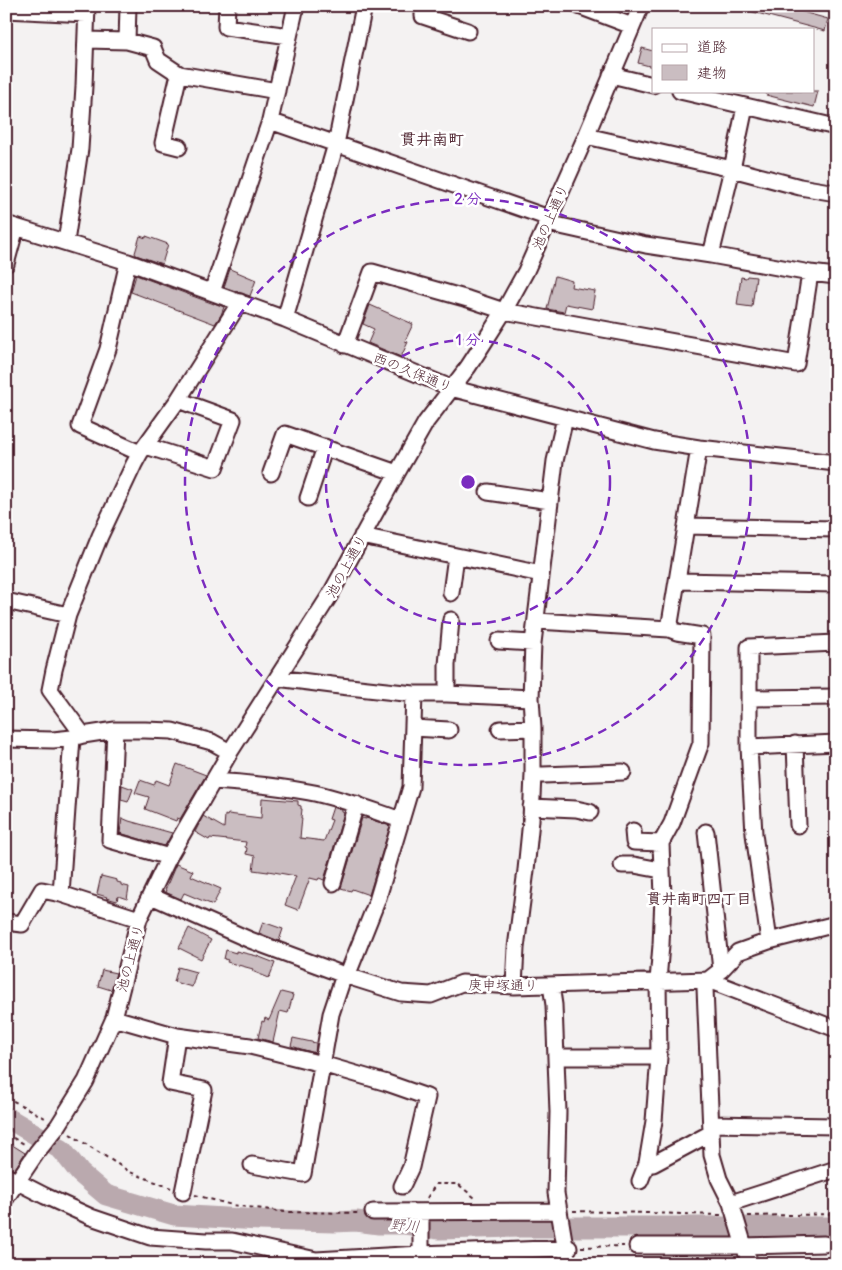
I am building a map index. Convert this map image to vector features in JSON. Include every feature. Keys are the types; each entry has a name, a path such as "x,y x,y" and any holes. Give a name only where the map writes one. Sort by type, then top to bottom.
{"street":[{"path":"127,41 128,6"},
{"path":"227,6 226,28 289,36"},
{"path":"212,292 270,121 296,6"},
{"path":"284,319 336,144 364,6"},
{"path":"423,6 422,16 468,31"},
{"path":"579,6 632,26"},
{"name":"池の上通り","path":"38,1152 58,1126 86,1081 114,1018 139,919 169,857 230,752 330,595 426,422 468,367 504,311 526,271 641,6"},
{"path":"6,10 86,10 80,149 66,242"},
{"path":"86,40 127,41 153,48 158,60 179,74 277,91"},
{"path":"179,74 163,143 179,148"},
{"path":"611,75 652,85"},
{"path":"684,92 836,127"},
{"path":"711,255 732,169 744,107"},
{"path":"270,121 548,220 646,245 836,276"},
{"path":"586,136 732,169 800,187 836,193"},
{"path":"6,264 11,225"},
{"name":"西の久保通り","path":"11,225 128,262 240,302 452,388 654,441 699,448 836,463"},
{"path":"128,262 108,349 80,426 143,450 215,468 233,420 178,400"},
{"path":"345,345 372,272 504,311 796,364 810,273"},
{"path":"61,894 78,737 50,690 68,615 100,536 143,450 178,400 240,302"},
{"path":"514,986 516,948 526,870 533,774 531,698 533,643 555,461 565,418"},
{"path":"272,473 285,434 397,473"},
{"path":"308,498 326,447"},
{"path":"669,629 699,448"},
{"path":"488,492 550,501"},
{"path":"686,526 836,529"},
{"path":"362,536 541,574"},
{"path":"451,592 456,556"},
{"path":"677,581 836,584"},
{"path":"6,601 68,615"},
{"path":"447,694 447,665 451,620"},
{"path":"537,621 669,629 702,636 701,743 672,823 661,843 663,897 658,981 659,1057 654,1121 647,1163 640,1181"},
{"path":"499,641 533,643"},
{"path":"769,941 754,834 750,747 749,647 836,643"},
{"path":"277,678 414,694 531,698"},
{"path":"252,1165 303,1174 331,1014 377,901 411,787 414,694"},
{"path":"750,698 836,697"},
{"path":"414,728 449,730"},
{"path":"500,729 533,728"},
{"path":"115,730 110,840 169,857"},
{"path":"6,740 53,740 115,730 172,731 212,742 230,752"},
{"path":"750,747 836,743"},
{"path":"795,744 798,825"},
{"path":"533,774 543,776 624,772"},
{"path":"214,781 310,792 356,804 401,820"},
{"path":"332,883 356,804"},
{"path":"531,807 576,808 590,812"},
{"path":"633,831 634,842 661,843"},
{"path":"706,832 721,970"},
{"path":"622,865 634,865 661,870"},
{"path":"6,922 22,924 42,890 61,894 139,919"},
{"name":"庚申塚通り","path":"151,896 250,940 401,993 430,995 462,984 551,986 708,980 836,1029"},
{"path":"750,1264 733,1209 719,1179 712,1155 705,988 708,980 721,970 738,952 769,941 836,924"},
{"path":"551,986 557,1057 556,1193 567,1248 568,1264"},
{"path":"114,1018 177,1036 250,1046 322,1064 427,1097 411,1167 402,1186"},
{"path":"177,1036 170,1083 204,1090 183,1192"},
{"path":"557,1057 659,1057"},
{"path":"647,1163 653,1164 711,1129 836,1126"},
{"path":"6,1198 12,1179 38,1152"},
{"path":"733,1209 834,1170 836,1171"},
{"path":"12,1179 91,1217 150,1237 232,1241 316,1260 567,1248"},
{"path":"373,1212 559,1211"},
{"path":"419,1212 421,1254"},
{"path":"637,1246 824,1244"}],"path":[{"path":"6,1134 38,1152"},
{"path":"419,1212 436,1184 458,1184 492,1212"},
{"path":"559,1211 733,1209 836,1214"},
{"path":"567,1248 637,1246"}],"building":[{"path":"742,6 781,6 828,19 825,31 742,9"},
{"path":"642,48 652,51 652,67 638,63"},
{"path":"818,91 814,107 766,95 766,92"},
{"path":"140,236 146,238 146,236 168,244 162,264 136,255"},
{"path":"230,269 256,280 250,296 224,287"},
{"path":"136,275 224,307 221,315 215,324 131,292"},
{"path":"555,276 572,281 571,287 595,291 592,309 566,304 564,312 547,309"},
{"path":"747,276 756,277 752,307 737,305 741,277 746,278"},
{"path":"370,305 413,324 405,341 408,342 401,357 368,343 374,329 363,324"},
{"path":"177,764 206,775 180,819 177,818 176,821 145,809 149,797 135,793 140,780 154,785 156,780 169,785"},
{"path":"122,785 133,789 128,802 121,800"},
{"path":"262,798 298,801 298,805 302,809 300,838 324,841 332,820 329,819 333,807 342,810 344,813 324,880 310,878 298,910 285,905 296,876 253,870 255,856 246,854 246,842 210,838 209,840 195,832 203,816 224,828 225,815 227,816 228,814 261,818"},
{"path":"122,818 172,833 165,846 153,843 120,833"},
{"path":"362,818 390,826 369,895 352,889 351,891 341,888"},
{"path":"176,864 193,871 191,876 221,889 213,905 184,893 181,899 165,892"},
{"path":"101,876 117,880 121,885 129,887 127,899 118,896 117,901 97,894"},
{"path":"263,922 283,929 279,941 259,933"},
{"path":"189,928 211,940 201,959 179,948"},
{"path":"226,950 257,956 275,963 269,978 252,971 253,969 227,962 228,960 224,959"},
{"path":"178,967 196,972 192,987 174,982"},
{"path":"102,970 116,973 111,990 98,986"},
{"path":"281,992 293,995 288,1013 280,1011 273,1042 258,1038 262,1021 264,1022 265,1018 269,1020"},
{"path":"293,1038 316,1043 315,1053 291,1046"},
{"path":"6,1141 25,1153 14,1170 6,1167"}],"waterway":[{"name":"野川","path":"6,1117 62,1150 80,1173 106,1195 174,1215 259,1220 356,1221 379,1224 405,1224 439,1229 520,1227 836,1227"}],"district":[{"name":"貫井南町","path":"432,139"},
{"name":"貫井南町四丁目","path":"699,898"}]}
